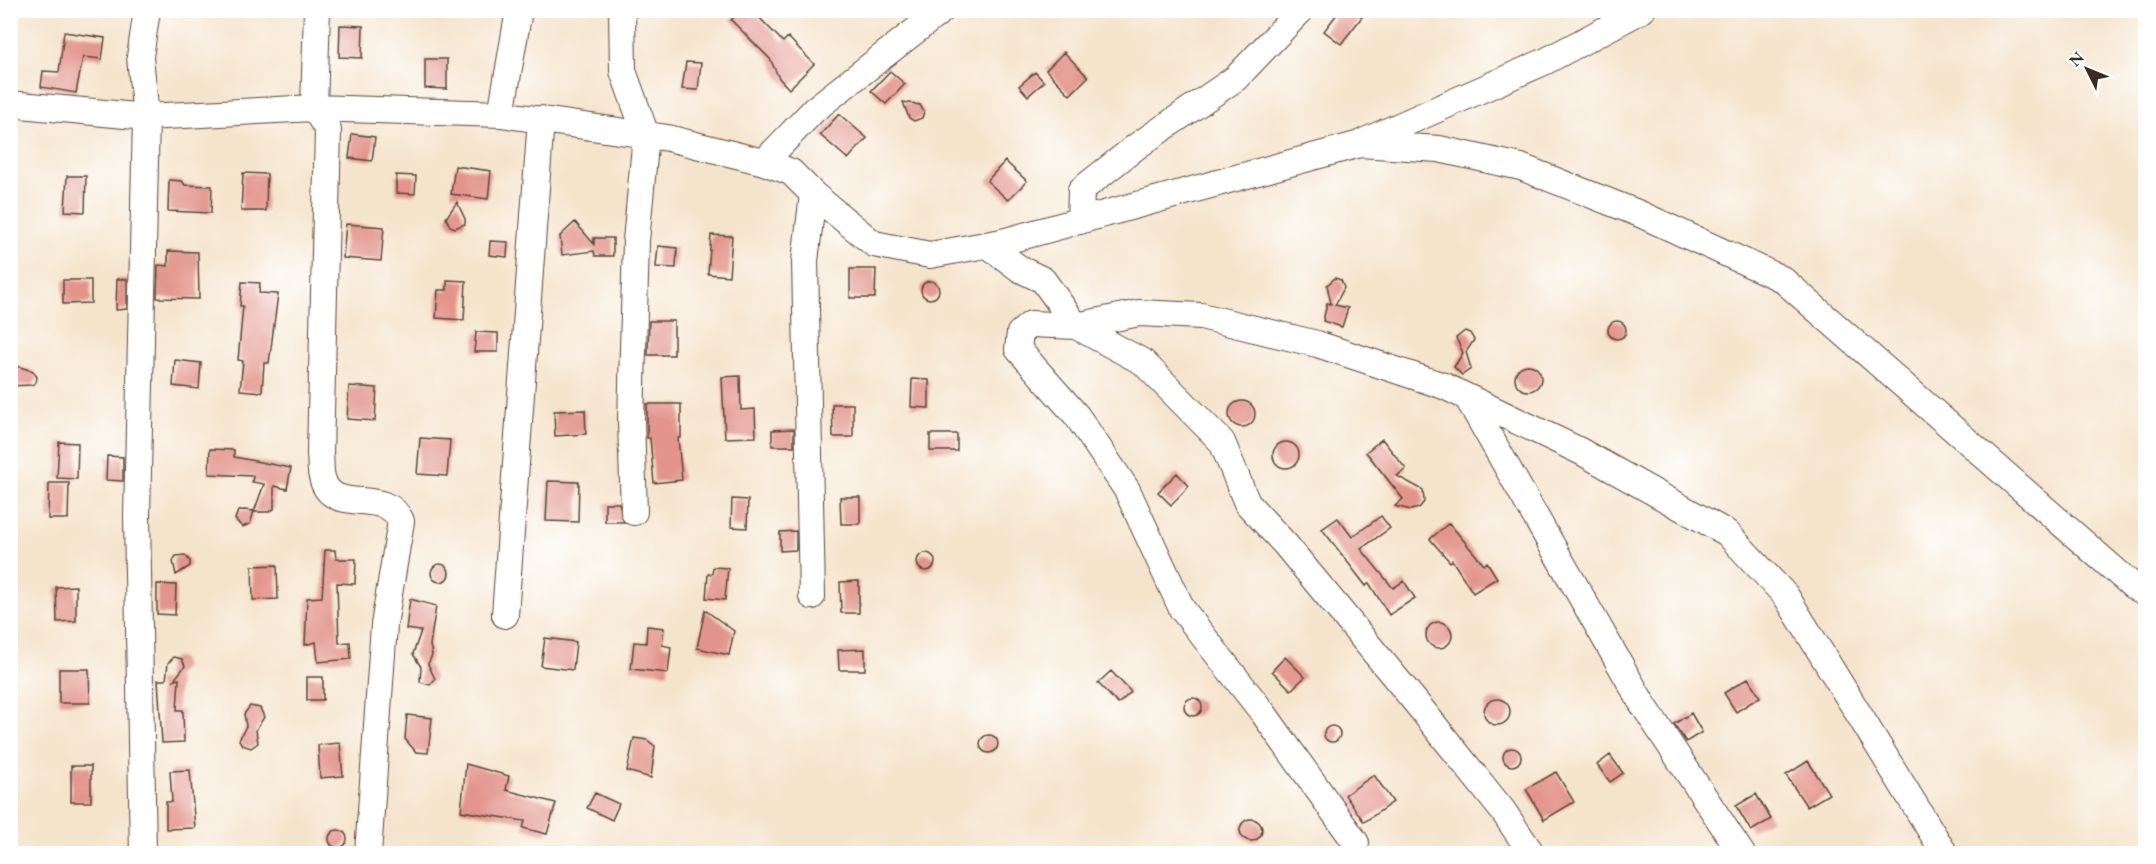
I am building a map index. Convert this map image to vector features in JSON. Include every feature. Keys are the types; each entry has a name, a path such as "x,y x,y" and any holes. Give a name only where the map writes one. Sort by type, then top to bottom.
{"street":[{"path":"143,854 137,516 146,117 140,57 147,10"},
{"path":"317,10 314,108 328,130 320,442 322,478 327,489 338,499 384,503 396,510 401,521 399,546 384,625 368,854"},
{"path":"501,114 519,10"},
{"path":"764,162 815,109 942,10"},
{"path":"1080,221 1081,190 1137,146 1236,78 1301,10"},
{"path":"10,104 146,117 314,108 501,114 646,135 764,162 791,172 813,194 874,244 930,255 988,245 1360,144 1546,61 1642,10"},
{"path":"625,12 623,70 646,135 635,253 631,421 634,512"},
{"path":"505,615 541,119"},
{"path":"1360,144 1439,149 1521,167 1640,214 1782,279 2133,586 2145,593"},
{"path":"812,596 806,261 813,194"},
{"path":"988,245 1020,269 1043,280 1076,326 1143,362 1222,442 1247,503 1285,544 1418,705 1503,811 1532,854"},
{"path":"1359,850 1264,714 1182,609 1128,490 1077,416 1018,349 1020,333 1031,324 1076,326 1139,313 1201,316 1317,344 1444,386 1580,452 1727,533 1786,596 1945,854"},
{"path":"1467,397 1642,703 1742,854"}],"building":[{"path":"741,10 752,10 783,42 788,37 814,64 789,89 779,78 770,59 731,20"},
{"path":"1340,10 1354,10 1362,17 1341,44 1324,31"},
{"path":"340,25 363,26 362,58 339,57"},
{"path":"64,32 105,38 102,59 83,57 76,93 41,87 43,71 59,72"},
{"path":"1064,52 1088,77 1070,95 1046,70"},
{"path":"425,59 447,59 447,89 425,88"},
{"path":"686,62 701,63 698,90 682,89"},
{"path":"890,71 905,84 886,104 871,91"},
{"path":"1035,72 1044,82 1028,96 1019,86"},
{"path":"903,102 920,105 924,112 922,118 914,121 909,118"},
{"path":"839,114 867,138 848,159 820,135"},
{"path":"352,134 375,137 372,161 349,158"},
{"path":"1005,161 1027,181 1008,200 987,181"},
{"path":"455,166 491,171 488,199 451,194"},
{"path":"243,173 267,174 266,211 241,211"},
{"path":"396,175 416,176 415,194 396,193"},
{"path":"67,176 86,176 85,212 65,211"},
{"path":"169,180 182,181 185,185 212,186 211,213 168,211"},
{"path":"457,202 465,224 455,228 450,226 446,218"},
{"path":"575,222 594,244 594,238 613,238 613,256 595,256 594,251 562,255 560,236"},
{"path":"346,224 384,227 381,261 343,258"},
{"path":"711,235 732,236 729,276 708,274"},
{"path":"490,241 508,242 507,257 489,255"},
{"path":"658,246 677,248 676,268 656,267"},
{"path":"168,251 198,252 199,299 157,298 158,265 168,266"},
{"path":"850,269 876,269 875,298 850,298"},
{"path":"1335,278 1341,280 1344,288 1335,305 1348,308 1342,327 1323,321 1327,303 1331,304 1327,285"},
{"path":"117,279 127,279 127,309 116,310"},
{"path":"63,280 91,280 91,303 63,304"},
{"path":"447,280 466,281 464,320 436,318 438,290 447,290"},
{"path":"930,281 936,284 939,290 936,296 930,299 924,296 921,290 924,284"},
{"path":"242,282 260,283 259,293 278,294 269,363 264,363 262,392 240,390 243,361 238,360 243,306 240,306"},
{"path":"649,321 674,321 674,355 648,355"},
{"path":"1617,321 1623,324 1626,330 1623,336 1617,339 1611,336 1608,330 1611,324"},
{"path":"1465,331 1470,333 1474,340 1466,352 1471,369 1462,375 1454,367 1463,353 1456,338"},
{"path":"476,332 498,333 498,352 474,352"},
{"path":"175,360 201,363 199,389 173,386"},
{"path":"10,364 33,371 37,377 36,382 32,385 10,386"},
{"path":"1528,365 1537,369 1541,378 1537,387 1528,391 1519,387 1515,378 1519,369"},
{"path":"740,376 741,410 755,409 756,437 725,438 722,377"},
{"path":"912,379 929,380 929,408 911,407"},
{"path":"349,386 377,388 375,421 347,419"},
{"path":"1242,401 1251,405 1255,414 1251,423 1242,427 1233,423 1229,414 1233,405"},
{"path":"647,404 681,404 681,438 678,438 682,480 654,483 650,438 647,438"},
{"path":"832,404 853,404 853,437 833,437"},
{"path":"585,410 586,434 555,436 554,411"},
{"path":"794,429 794,446 772,446 772,430"},
{"path":"930,434 957,434 957,451 930,451"},
{"path":"420,438 450,440 447,476 417,474"},
{"path":"1382,439 1406,469 1397,476 1423,490 1424,502 1419,508 1411,510 1395,506 1403,499 1366,452"},
{"path":"59,442 78,443 77,479 57,478"},
{"path":"1286,442 1295,446 1299,455 1295,464 1286,468 1277,464 1273,455 1277,446"},
{"path":"210,449 234,450 234,457 291,468 287,489 274,486 274,509 269,512 254,512 264,484 252,482 253,476 209,474"},
{"path":"107,456 123,457 123,481 106,480"},
{"path":"1177,473 1189,486 1171,505 1158,492"},
{"path":"548,481 579,482 578,522 546,521"},
{"path":"49,483 69,483 68,519 48,519"},
{"path":"840,497 860,497 860,524 841,524"},
{"path":"732,499 748,500 747,528 731,527"},
{"path":"605,503 619,503 624,522 605,522"},
{"path":"238,511 254,511 250,524 242,527 235,519"},
{"path":"1381,516 1390,528 1361,549 1393,588 1404,581 1415,598 1389,615 1369,583 1366,586 1322,529 1338,518 1352,537"},
{"path":"1449,523 1484,565 1487,562 1497,578 1473,593 1452,560 1450,562 1430,539"},
{"path":"796,531 796,550 780,551 780,532"},
{"path":"325,550 335,550 336,559 356,559 355,584 337,583 339,643 350,642 351,659 318,662 316,642 305,645 307,598 322,597"},
{"path":"926,553 932,556 935,562 932,568 926,571 920,568 917,562 920,556"},
{"path":"185,555 190,561 190,566 176,575 173,561 176,556"},
{"path":"436,564 444,564 449,569 447,580 436,582 431,577 431,569"},
{"path":"277,565 278,599 253,600 252,566"},
{"path":"713,567 728,568 725,600 706,598 708,574 712,574"},
{"path":"859,581 859,613 841,613 840,582"},
{"path":"157,584 176,585 175,615 157,614"},
{"path":"76,586 76,621 57,622 56,587"},
{"path":"410,599 436,606 430,645 432,655 428,664 435,679 430,685 420,682 421,667 413,654 421,631 406,629"},
{"path":"705,610 734,631 729,655 697,648"},
{"path":"1439,622 1448,626 1452,635 1448,644 1439,648 1430,644 1426,635 1430,626"},
{"path":"647,626 664,628 662,645 671,647 668,673 631,669 634,642 646,643"},
{"path":"545,638 576,642 573,670 541,666"},
{"path":"865,649 865,670 839,670 838,650"},
{"path":"174,657 182,659 185,666 174,680 179,679 177,710 183,710 184,742 162,743 158,680 166,680 168,663"},
{"path":"1285,657 1305,677 1291,690 1272,671"},
{"path":"59,669 89,669 90,703 59,703"},
{"path":"1111,671 1131,692 1118,704 1098,683"},
{"path":"307,677 323,677 323,700 307,700"},
{"path":"1748,678 1760,697 1736,712 1724,693"},
{"path":"1193,698 1199,701 1202,707 1199,713 1193,716 1187,713 1184,707 1187,701"},
{"path":"1497,699 1506,703 1510,712 1506,721 1497,725 1488,721 1484,712 1488,703"},
{"path":"250,706 260,708 264,717 256,730 258,743 251,748 242,745 239,740 246,726 244,714"},
{"path":"1691,713 1702,732 1686,742 1674,724"},
{"path":"407,715 432,718 428,753 416,752 405,739"},
{"path":"1329,726 1335,726 1340,734 1338,740 1329,742 1324,737 1324,731"},
{"path":"989,735 995,738 998,744 995,750 989,753 983,750 980,744 983,738"},
{"path":"634,738 647,740 655,746 651,778 627,771"},
{"path":"340,743 343,776 320,778 318,745"},
{"path":"1512,748 1518,751 1521,757 1518,763 1512,766 1506,763 1503,757 1506,751"},
{"path":"1610,755 1623,773 1610,782 1597,765"},
{"path":"1808,761 1829,794 1807,807 1786,775"},
{"path":"466,764 509,776 506,790 556,803 547,834 523,828 525,821 461,811"},
{"path":"71,766 91,766 91,802 71,802"},
{"path":"190,770 195,828 166,829 166,802 172,802 170,771"},
{"path":"1556,772 1574,802 1544,820 1526,789"},
{"path":"1374,775 1393,802 1364,822 1345,795"},
{"path":"595,793 619,804 612,820 587,808"},
{"path":"1756,794 1771,819 1751,831 1736,806"},
{"path":"1251,819 1259,822 1262,830 1259,838 1251,841 1243,838 1240,830 1243,822"},
{"path":"338,830 344,833 347,839 344,845 338,848 332,845 329,839 332,833"}]}
